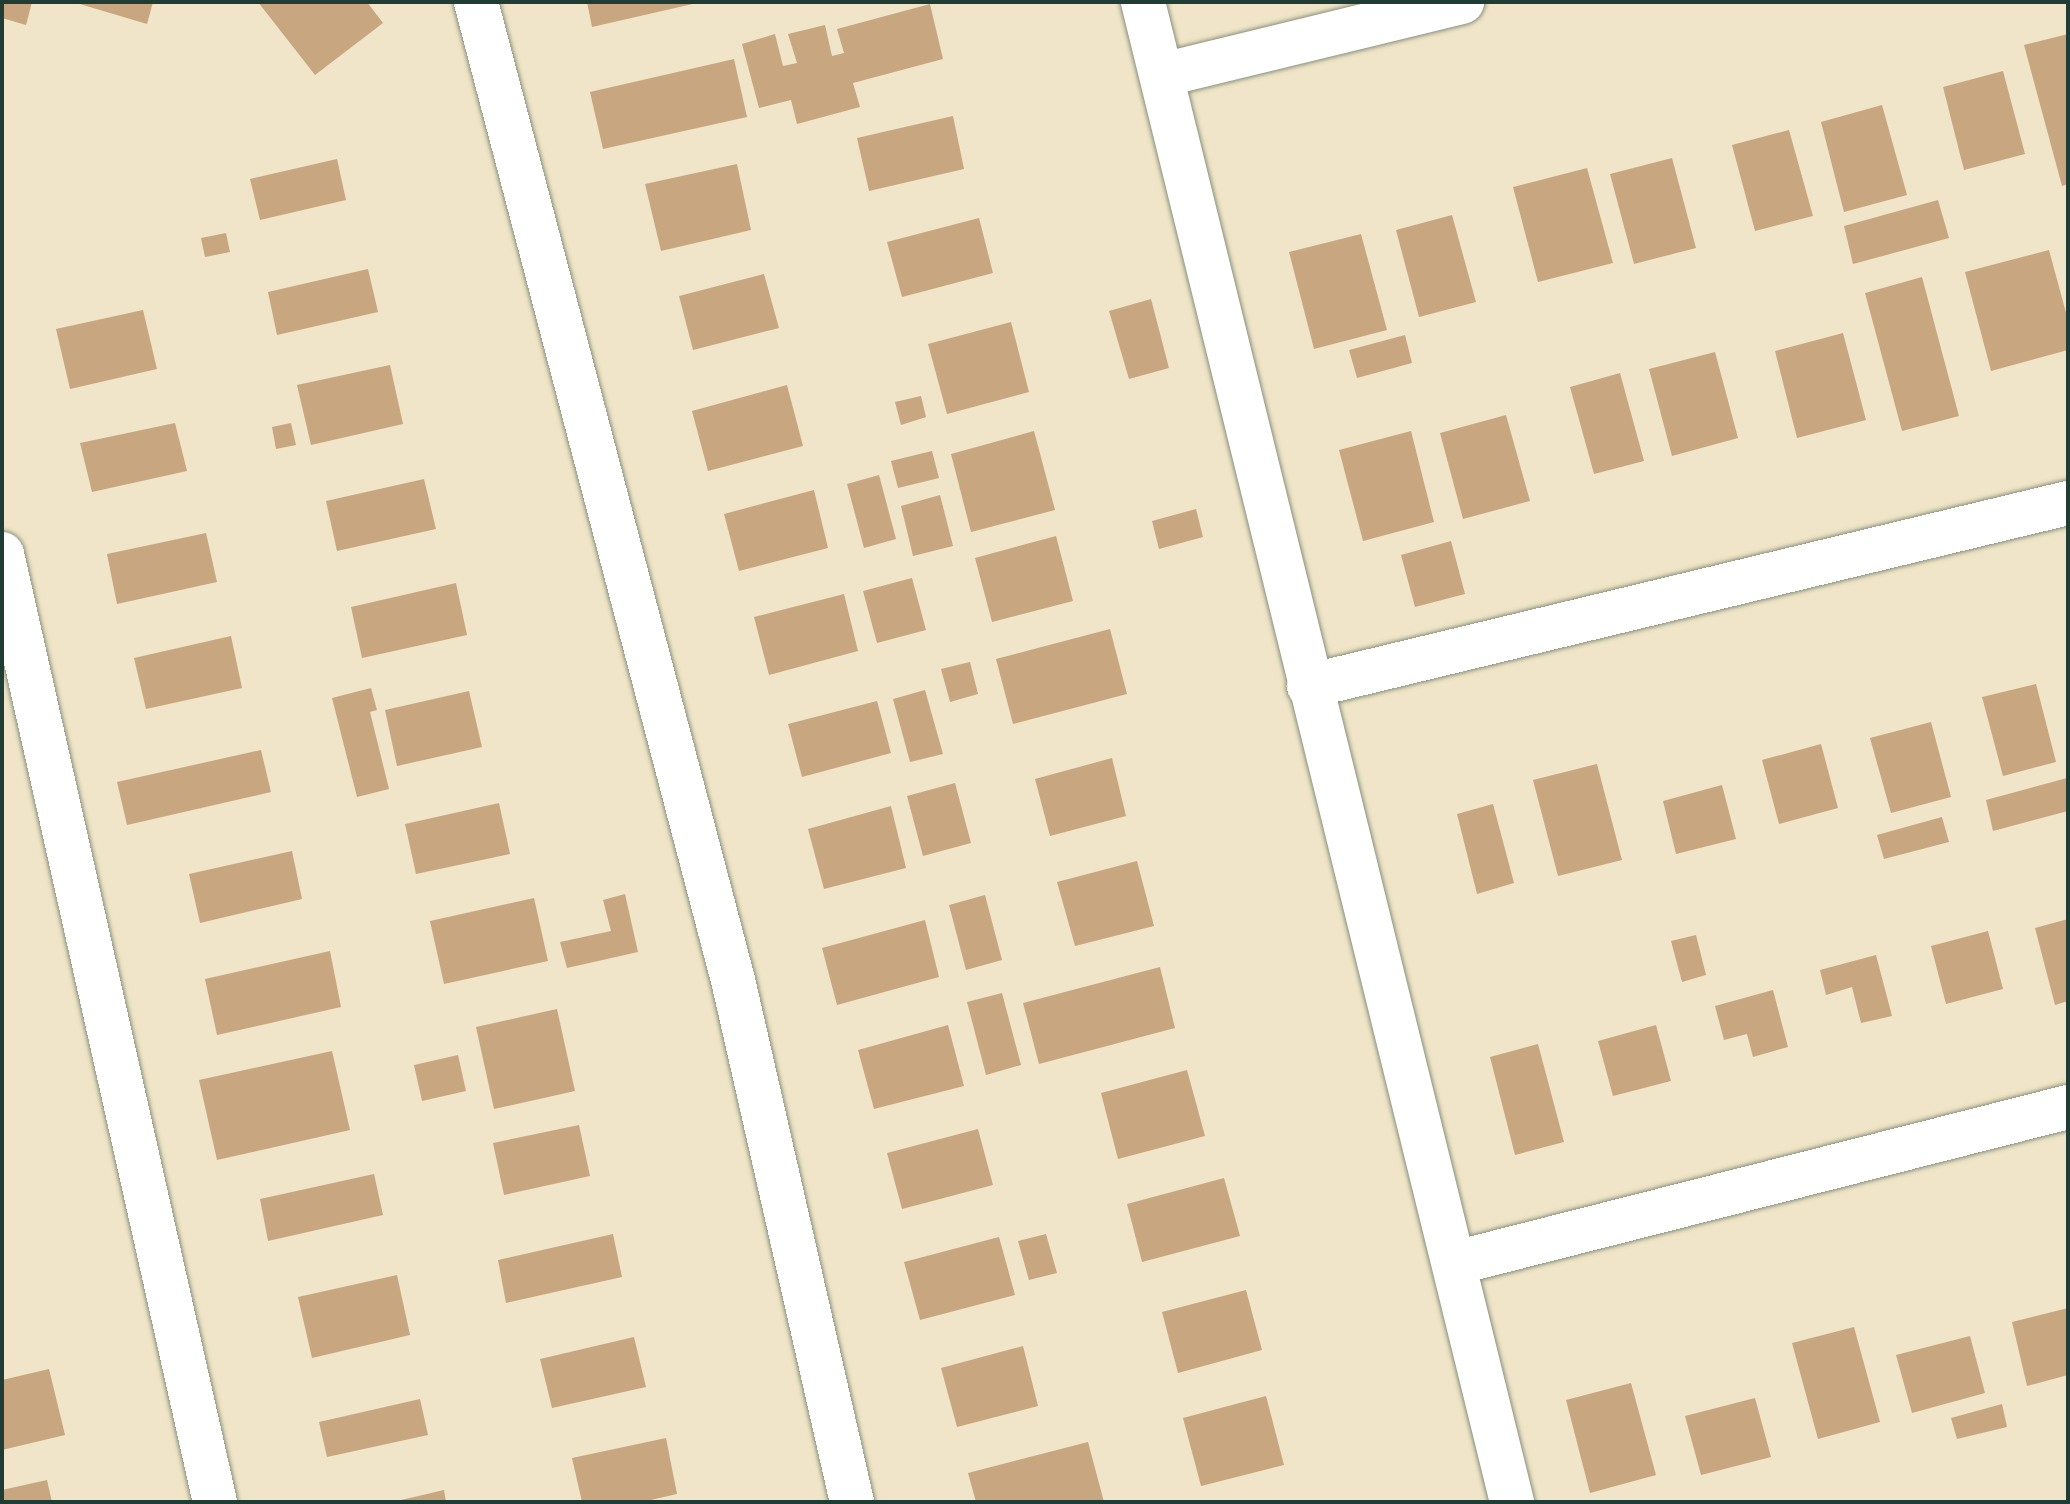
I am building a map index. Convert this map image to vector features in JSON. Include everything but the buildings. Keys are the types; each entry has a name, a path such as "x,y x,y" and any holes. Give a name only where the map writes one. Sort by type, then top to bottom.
{"street":[{"path":"476,2 733,980 852,1502"},
{"path":"1143,2 1512,1502"},
{"path":"1162,75 1462,2"},
{"path":"1309,686 2068,503"},
{"path":"2,554 215,1502"},
{"path":"1455,1263 2068,1107"}]}
